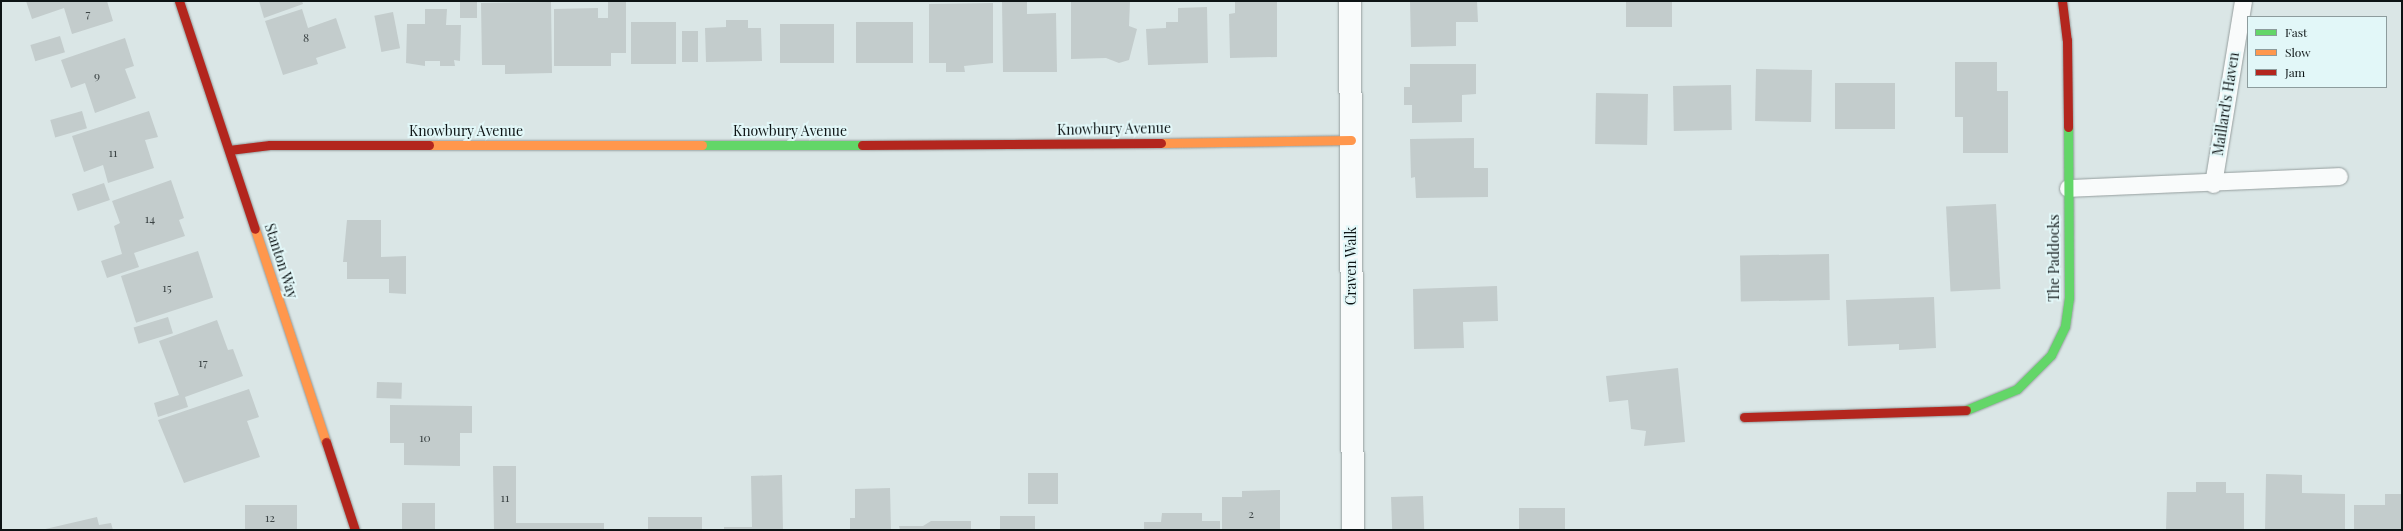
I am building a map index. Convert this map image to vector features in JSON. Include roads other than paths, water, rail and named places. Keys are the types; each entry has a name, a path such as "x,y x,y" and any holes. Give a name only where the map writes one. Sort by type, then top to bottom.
{"street":[{"name":"Stanton Way","path":"179,1 230,150 355,530"},
{"name":"Craven Walk","path":"1350,1 1353,530"},
{"name":"The Paddocks","path":"1744,417 1967,410 2017,389 2051,355 2065,326 2069,298 2067,40 2062,1"},
{"name":"Knowbury Avenue","path":"230,150 270,145 990,145 1350,140"}],"lane":[{"name":"Maillard's Haven","path":"2213,184 2243,1"},
{"path":"2068,188 2213,184 2339,176"}]}
